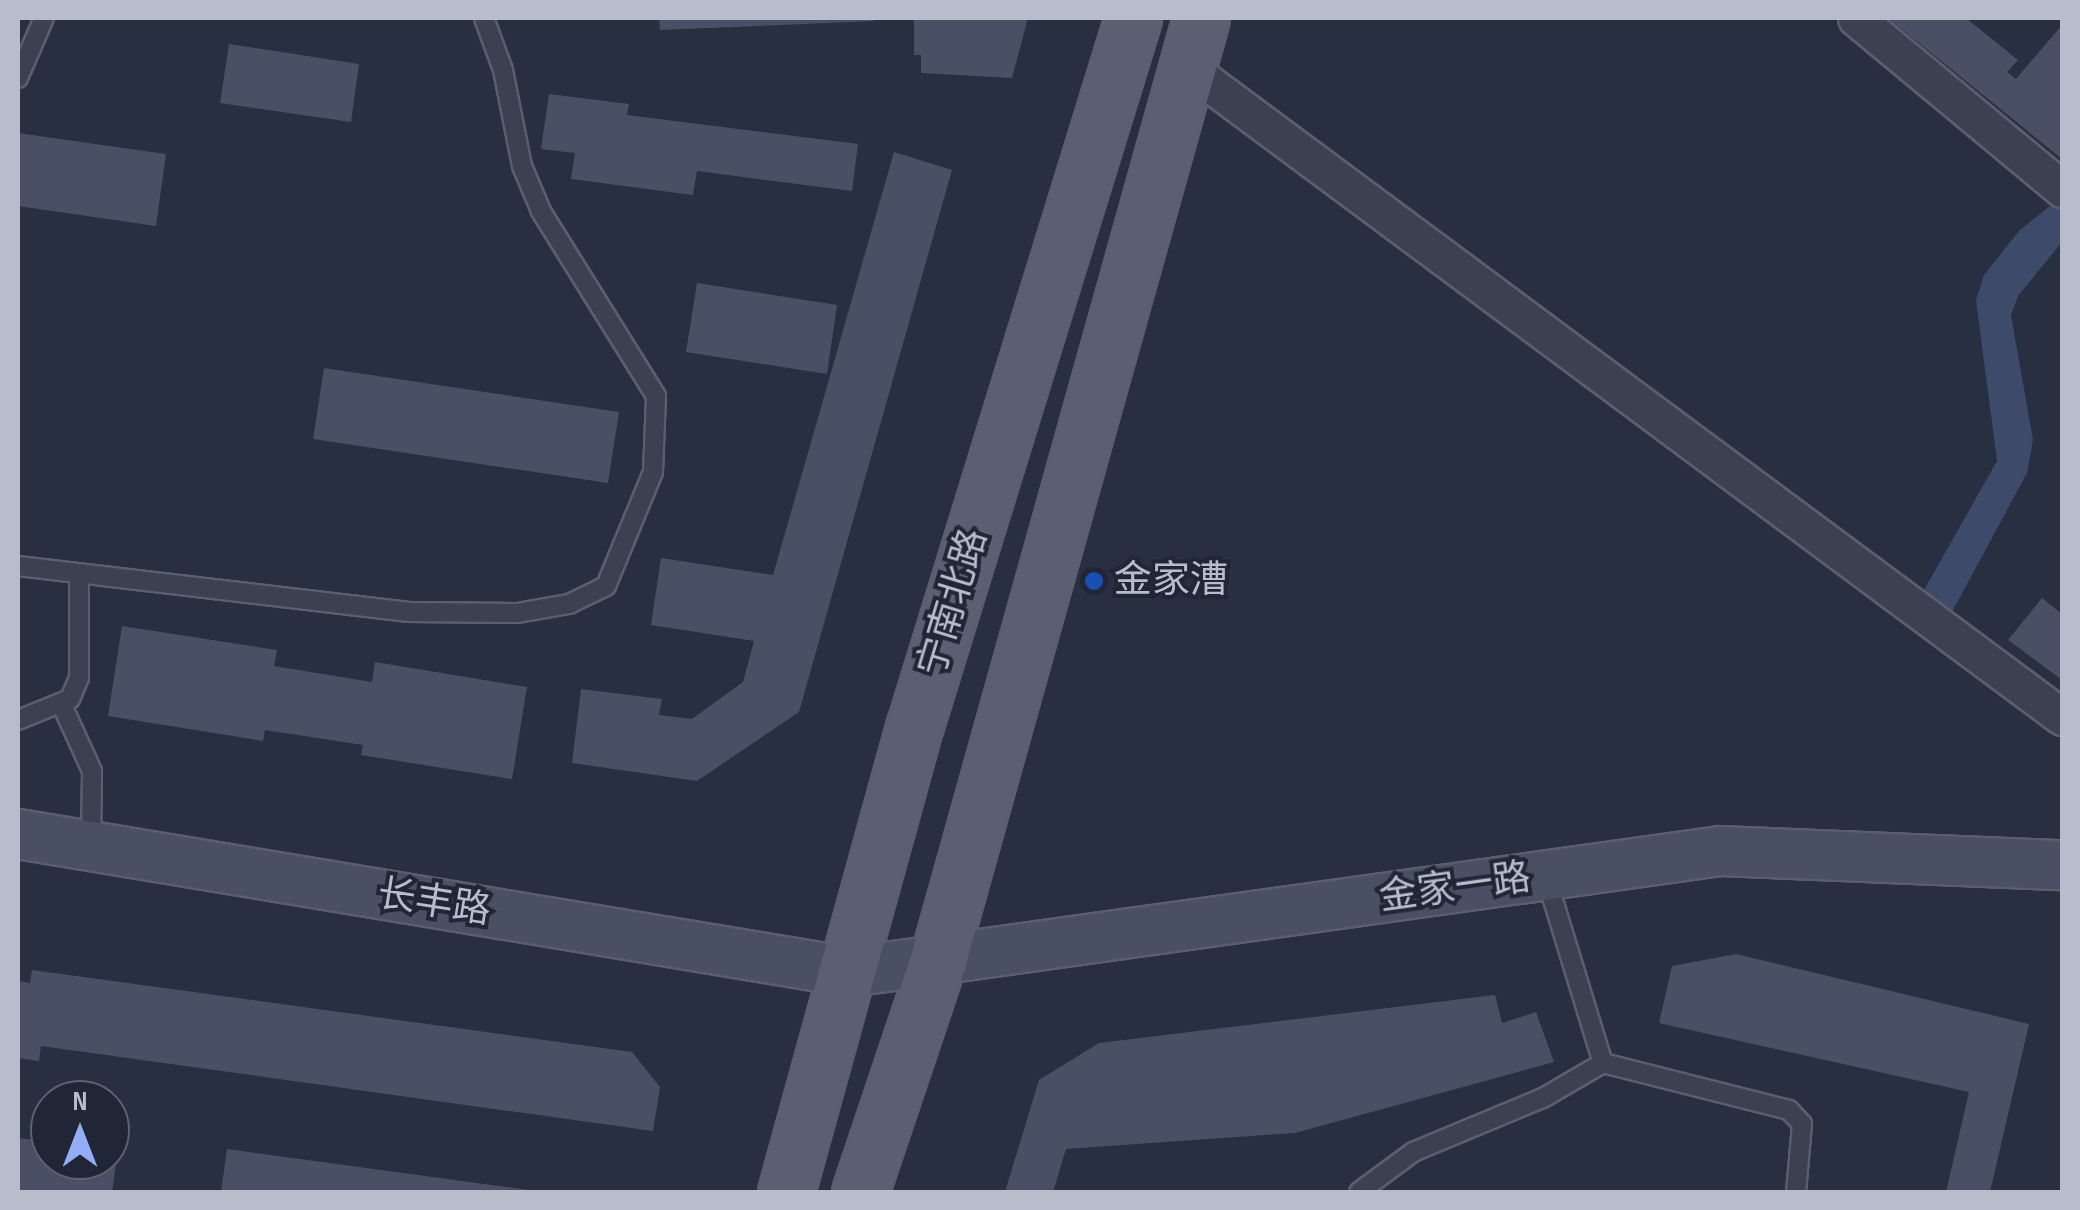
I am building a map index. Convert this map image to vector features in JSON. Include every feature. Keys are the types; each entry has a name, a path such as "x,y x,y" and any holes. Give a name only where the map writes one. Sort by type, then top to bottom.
{"main road":[{"name":"宁南北路","path":"786,1192 801,1122 850,972 915,725 1132,18"},
{"path":"860,1192 938,960 1194,42"}],"street":[{"path":"1856,18 2062,189"},
{"path":"1194,42 2062,717"},
{"name":"长丰路","path":"18,834 850,972"},
{"name":"金家一路","path":"850,972 1721,851 2062,865"}],"lane":[{"path":"18,78 44,18"},
{"path":"18,566 409,612 518,613 569,604 606,586 653,472 656,396 541,211 522,166 503,70 484,18"},
{"path":"18,720 61,703 79,678 79,574"},
{"path":"61,703 92,771 91,847"},
{"path":"1546,876 1603,1063"},
{"path":"1359,1192 1413,1152 1543,1098 1603,1063 1788,1110 1802,1124 1796,1192"}],"water":[{"path":"2062,196 2062,242 2018,296 2011,315 2033,440 2027,473 1952,612 1924,590 1997,461 1976,300 1984,275 2019,231"}],"building":[{"path":"659,18 873,18 874,21 660,30"},
{"path":"914,18 1028,18 1012,78 921,73 921,55 914,55"},
{"path":"1888,18 1966,18 2018,60 2007,72 2016,79 2062,25 2062,159"},
{"path":"229,44 359,64 351,122 220,103"},
{"path":"549,94 629,104 627,115 858,144 852,191 697,171 693,195 571,179 575,153 541,149"},
{"path":"18,133 166,154 156,226 18,206"},
{"path":"894,152 952,170 799,712 697,781 572,763 581,689 662,699 659,715 692,719 743,682 754,641 651,625 661,558 773,575"},
{"path":"697,283 837,305 827,374 686,352"},
{"path":"324,368 619,412 608,483 313,439"},
{"path":"2042,598 2062,614 2062,680 2008,640"},
{"path":"122,626 277,650 274,666 372,682 375,662 527,687 512,779 361,755 363,745 265,730 263,741 108,716"},
{"path":"1736,954 2029,1024 1990,1192 1946,1192 1969,1092 1659,1023 1672,966"},
{"path":"32,970 632,1052 660,1087 653,1131 41,1046 39,1061 18,1058 18,981 30,983"},
{"path":"1495,995 1502,1023 1536,1012 1554,1062 1295,1133 1066,1149 1053,1192 1005,1192 1039,1080 1099,1043"},
{"path":"18,1138 30,1140 30,1180 114,1180 112,1192 18,1192"},
{"path":"227,1149 529,1190 529,1192 221,1192"}],"place":[{"name":"金家漕","path":"1094,581"}]}
